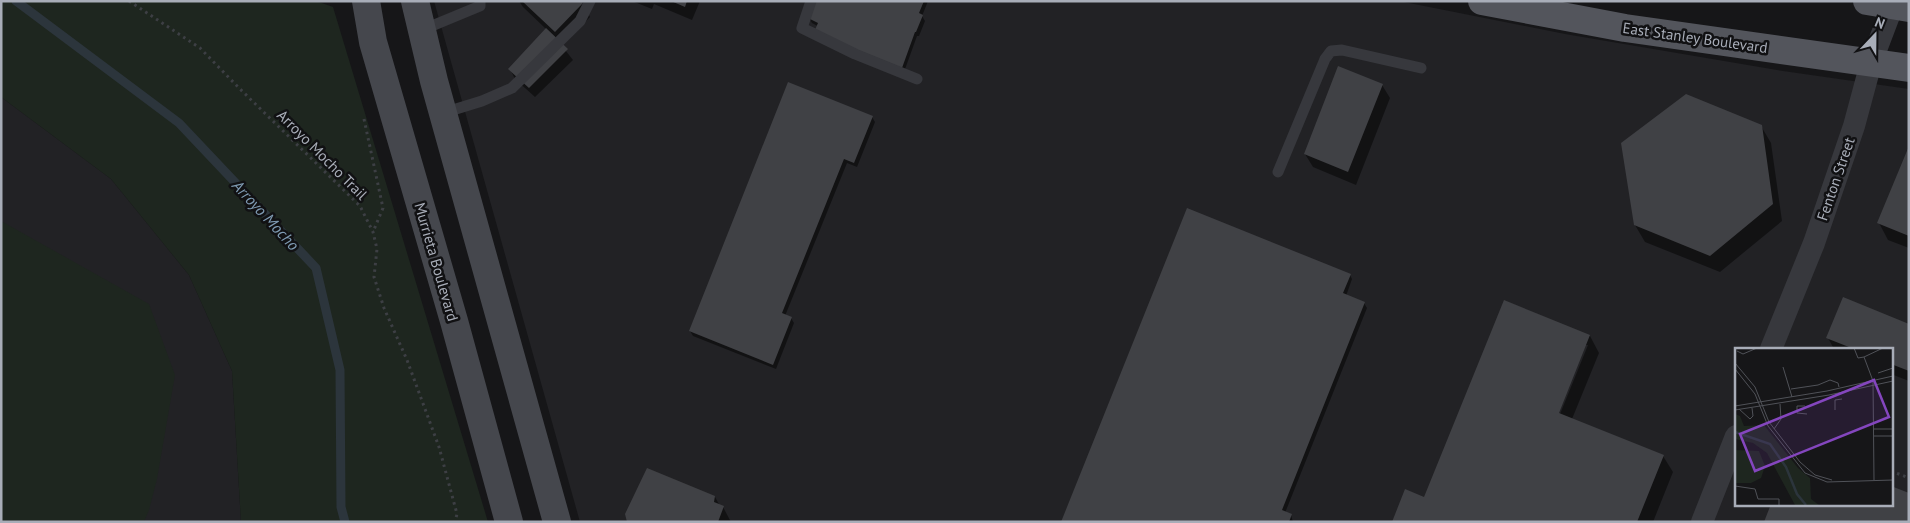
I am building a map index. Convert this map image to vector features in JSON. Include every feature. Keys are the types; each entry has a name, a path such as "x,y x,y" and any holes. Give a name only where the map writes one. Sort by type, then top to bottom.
{"main road":[{"name":"Murrieta Boulevard","path":"366,1 373,42 509,522"},
{"path":"415,1 443,113 558,522"},
{"name":"East Stanley Boulevard","path":"1482,1 1625,28 1909,68"},
{"path":"1867,1 1899,5"}],"street":[{"name":"Fenton Street","path":"1771,348 1814,243 1854,126 1871,63 1899,5"},
{"path":"1702,522 1735,439"}],"lane":[{"path":"422,30 480,6 480,1"},
{"path":"443,113 482,101 512,88 580,22 590,1"},
{"path":"812,1 802,28 855,54 917,79"},
{"path":"1278,172 1325,59 1331,51 1342,50 1421,68"}],"path":[{"name":"Arroyo Mocho Trail","path":"129,1 200,48 360,206 373,232 377,249 374,277 384,308 407,360 439,447 457,514 455,522"},
{"path":"362,111 383,208 373,232"},
{"path":"1892,471 1909,478"}],"shaded area":[{"path":"1,1 316,1 333,7 488,522 241,522 232,371 189,275 111,179 1,97"},
{"path":"434,1 1399,1 1565,34 1783,71 1909,89 1909,522 580,522"},
{"path":"1,97 111,179 189,275 232,371 241,522 1,522"},
{"path":"1,221 149,304 175,375 157,479 144,522 1,522"}],"building":[{"path":"522,1 582,1 583,3 555,32"},
{"path":"671,1 687,1 685,7"},
{"path":"815,1 924,1 919,13 923,15 902,68 814,32 818,23 808,18"},
{"path":"546,28 568,49 529,88 508,69"},
{"path":"1338,66 1383,84 1348,172 1304,154"},
{"path":"788,82 873,116 854,163 844,159 782,313 792,317 773,365 689,331"},
{"path":"1686,94 1762,125 1773,204 1710,256 1634,225 1621,143"},
{"path":"1909,146 1909,236 1877,223"},
{"path":"1187,208 1351,274 1343,293 1365,302 1282,510 1292,514 1289,522 1061,522"},
{"path":"1843,297 1909,324 1909,371 1892,364 1892,348 1851,348 1826,338"},
{"path":"1504,300 1590,335 1559,413 1664,455 1637,522 1392,522 1405,489 1424,497"},
{"path":"647,468 715,496 714,502 724,506 718,522 627,522 625,514"},
{"path":"1892,486 1909,493 1909,522 1764,522 1770,506 1892,506"}],"waterway":[{"name":"Arroyo Mocho","path":"16,1 179,123 316,268 340,370 341,507 345,522"}]}
